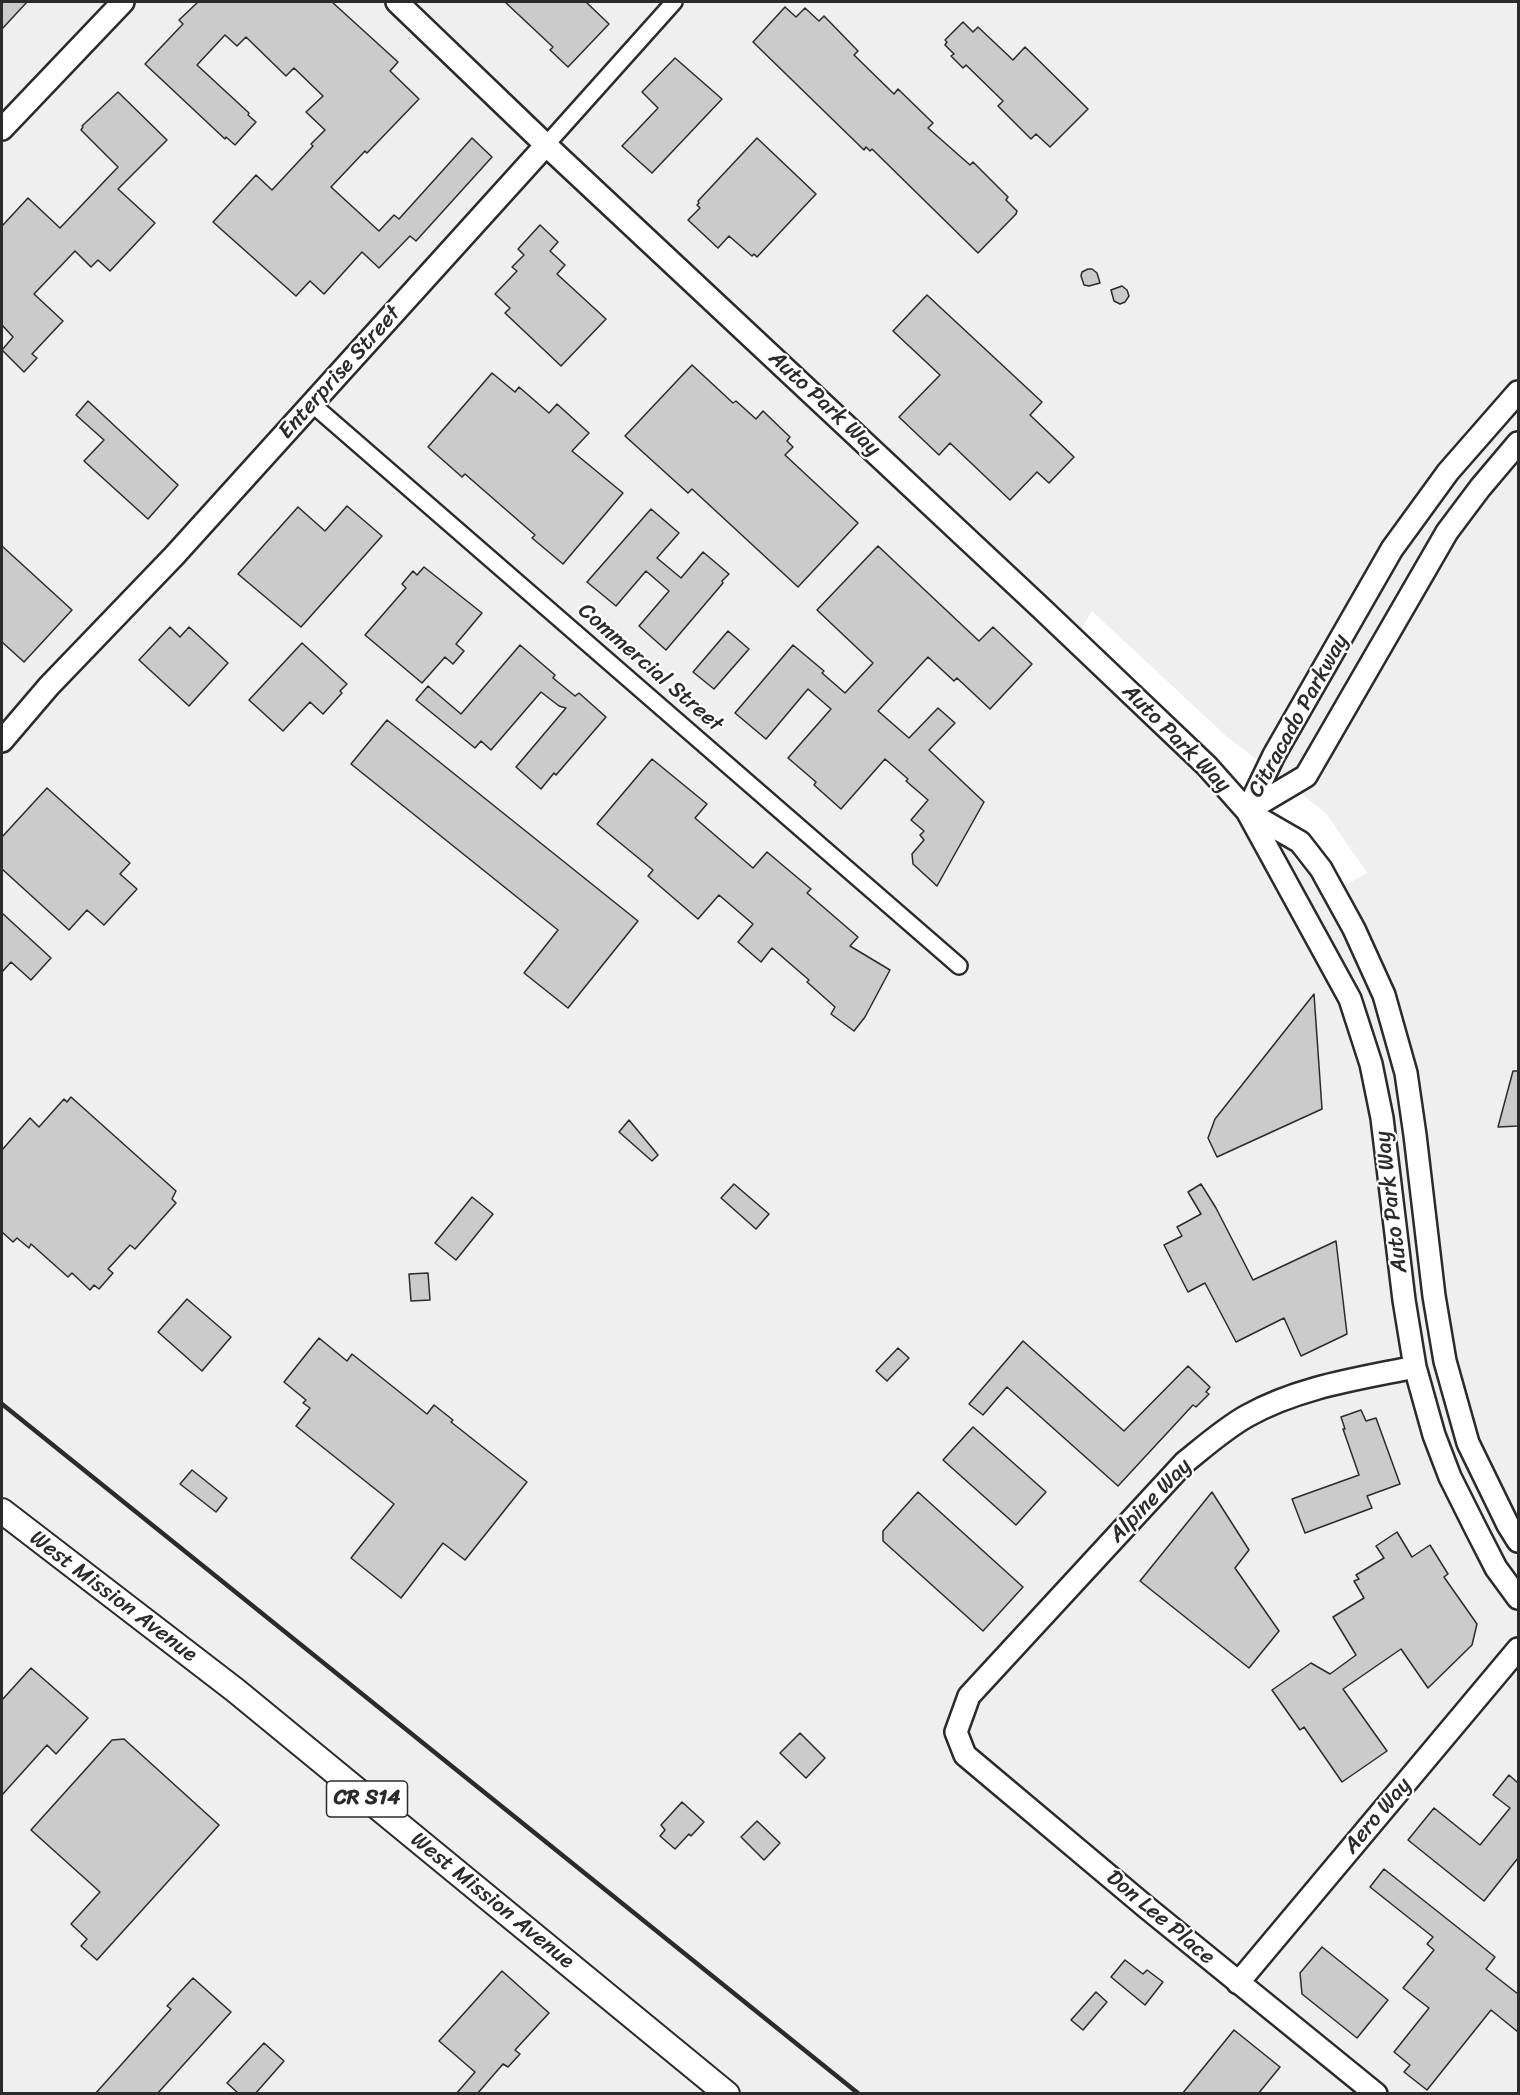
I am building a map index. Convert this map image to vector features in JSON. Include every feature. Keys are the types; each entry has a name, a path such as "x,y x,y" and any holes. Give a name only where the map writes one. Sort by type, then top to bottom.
{"main road":[{"path":"2,129 123,2"},
{"name":"Auto Park Way","path":"397,2 546,145 1041,608 1207,766 1247,811 1350,999 1371,1064 1382,1118 1404,1300 1415,1367 1435,1438 1450,1477 1496,1568 1518,1598"},
{"name":"Enterprise Street","path":"2,741 50,686 174,556 546,145"},
{"name":"Citracado Parkway","path":"1247,811 1274,755 1392,549 1448,472 1518,392"},
{"name":"Citracado Parkway","path":"1247,811 1306,776 1447,532 1518,443"},
{"name":"Auto Park Way","path":"1247,811 1300,842 1321,869 1354,929 1384,995 1406,1073 1434,1296 1445,1361 1468,1443 1518,1541"},
{"name":"Alpine Way","path":"956,1732 969,1696 1184,1463 1246,1416 1284,1398 1327,1385 1415,1367"},
{"name":"West Mission Avenue","path":"2,1511 235,1690 727,2094"},
{"name":"Aero Way","path":"1238,1983 1518,1649"},
{"name":"Don Lee Place","path":"956,1732 965,1755 1238,1983 1376,2094"}],"street":[{"name":"Enterprise Street","path":"546,145 674,2"},
{"name":"Commercial Street","path":"312,404 959,966"}],"shaded area":[{"path":"2,2 1518,2 1518,2093 2,2094","holes":["1092,611 1226,736 1326,813 1367,873 1324,897 1280,841 1075,640"]}],"building":[{"path":"2,2 27,2 2,29"},
{"path":"198,2 332,2 398,62 390,71 419,99 331,187 379,231 394,215 399,219 472,138 492,157 416,241 410,236 379,268 362,252 324,294 310,281 296,296 213,222 256,175 272,190 313,146 311,144 325,130 306,112 323,96 294,68 286,76 246,37 237,46 225,35 197,65 256,122 235,145 226,137 225,139 145,64 183,24 179,20"},
{"path":"505,2 586,2 609,24 568,67 550,50 553,47"},
{"path":"785,7 796,17 805,8 819,21 824,16 858,51 854,55 894,94 898,89 933,123 928,128 970,165 973,162 1008,197 1006,200 1017,211 1016,214 978,253 872,149 870,151 866,147 864,150 753,42"},
{"path":"963,22 973,32 978,27 1013,60 1025,47 1088,109 1050,147 1036,134 1031,139 998,106 1003,101 966,65 963,68 951,56 954,54 945,45 947,42 945,40"},
{"path":"675,58 722,99 652,173 622,146 658,108 642,92"},
{"path":"118,92 167,140 118,189 155,223 110,271 98,260 91,267 75,251 34,294 63,321 32,354 37,358 24,372 2,350 13,337 2,325 2,226 28,198 60,228 118,167 81,130 82,126"},
{"path":"757,138 816,194 757,257 754,254 752,256 729,236 718,248 688,220 700,208 697,205 698,201"},
{"path":"540,225 558,242 550,251 565,265 557,274 606,319 561,366 505,313 510,308 495,294 517,271 512,267 524,255 518,249"},
{"path":"1088,269 1097,273 1100,283 1084,285 1082,272"},
{"path":"1122,286 1127,290 1129,296 1125,302 1120,304 1114,301 1111,290"},
{"path":"927,295 1042,402 1030,415 1074,457 1049,483 1037,472 1010,500 950,443 939,455 899,417 940,375 893,331"},
{"path":"692,365 733,403 736,401 756,419 763,411 790,437 787,441 793,447 785,455 858,523 798,587 692,489 688,493 625,436"},
{"path":"492,373 515,392 519,387 549,413 557,404 589,433 572,451 623,493 563,564 532,538 535,535 465,474 462,477 428,447"},
{"path":"88,401 178,485 148,519 84,461 104,440 76,415"},
{"path":"347,506 382,536 301,627 238,574 298,507 325,531"},
{"path":"651,509 679,533 657,558 681,578 703,552 729,574 666,650 639,626 669,591 646,571 616,606 587,582"},
{"path":"2,546 72,610 24,662 2,642"},
{"path":"878,546 979,641 993,627 1032,664 990,709 957,678 954,681 928,657 878,711 909,738 938,708 955,723 929,750 984,802 937,886 913,864 912,854 924,840 920,835 924,831 911,820 928,800 885,759 841,809 814,785 816,782 788,758 831,709 808,689 766,739 735,713 793,645 824,671 822,673 845,693 873,663 817,610"},
{"path":"424,567 482,613 456,644 464,651 453,664 445,657 422,683 365,635 406,588 402,584 413,571 417,575"},
{"path":"170,627 180,637 189,627 228,663 189,706 139,660"},
{"path":"728,631 749,649 714,689 693,672"},
{"path":"302,643 347,684 323,714 310,702 283,731 249,700"},
{"path":"520,645 555,675 553,678 575,696 579,693 606,717 541,789 516,767 566,708 559,706 541,692 491,750 481,741 475,748 416,700 428,686 461,714"},
{"path":"387,720 638,921 568,1008 524,973 558,930 351,764"},
{"path":"652,759 707,804 695,818 753,868 767,852 811,889 807,893 858,937 850,946 890,970 865,1017 854,1031 831,1014 835,1007 807,982 809,980 772,948 761,962 738,942 753,924 719,895 698,919 648,876 653,870 597,824"},
{"path":"47,788 130,863 120,874 137,889 104,925 87,910 69,930 2,869 2,837"},
{"path":"2,913 51,958 31,980 11,962 2,972"},
{"path":"1314,994 1322,1109 1217,1157 1208,1138 1215,1119"},
{"path":"1513,1071 1518,1071 1518,1126 1498,1127"},
{"path":"71,1097 176,1191 172,1199 176,1203 135,1249 130,1245 108,1269 113,1273 99,1289 94,1285 90,1290 72,1273 68,1277 31,1244 29,1248 17,1238 13,1242 2,1232 2,1150 30,1118 39,1127 64,1099 67,1102"},
{"path":"629,1120 658,1155 652,1161 619,1132"},
{"path":"734,1184 769,1214 756,1229 721,1198"},
{"path":"1201,1184 1253,1280 1336,1241 1347,1334 1301,1356 1284,1318 1236,1342 1205,1283 1188,1292 1164,1245 1182,1236 1177,1227 1201,1214 1188,1192"},
{"path":"472,1197 493,1214 456,1260 435,1243"},
{"path":"428,1273 430,1300 411,1301 409,1274"},
{"path":"187,1299 231,1337 202,1371 158,1332"},
{"path":"319,1338 347,1361 352,1354 427,1414 434,1405 453,1420 451,1422 527,1482 465,1560 443,1543 401,1598 351,1558 394,1504 296,1426 310,1408 303,1403 306,1400 284,1382"},
{"path":"1023,1341 1124,1431 1188,1366 1210,1387 1206,1392 1209,1394 1196,1407 1193,1405 1118,1486 1007,1387 983,1415 969,1404"},
{"path":"898,1348 909,1358 887,1381 876,1371"},
{"path":"1361,1410 1366,1421 1376,1418 1400,1484 1367,1496 1372,1508 1305,1533 1292,1499 1359,1475 1341,1417"},
{"path":"973,1427 1046,1492 1016,1525 943,1460"},
{"path":"192,1470 227,1498 216,1512 180,1484"},
{"path":"918,1492 1023,1587 983,1631 883,1541 883,1531"},
{"path":"1212,1492 1249,1550 1235,1568 1279,1631 1249,1668 1140,1581"},
{"path":"1397,1532 1412,1557 1430,1545 1448,1574 1444,1577 1477,1624 1472,1645 1428,1688 1401,1649 1343,1689 1387,1751 1342,1782 1304,1727 1300,1730 1272,1690 1311,1663 1330,1674 1356,1655 1333,1617 1364,1598 1354,1581 1359,1579 1356,1575 1384,1558 1376,1546"},
{"path":"31,1668 88,1718 56,1754 47,1745 2,1795 2,1700"},
{"path":"800,1733 825,1758 806,1778 780,1753"},
{"path":"124,1739 219,1825 97,1960 81,1946 87,1939 71,1924 100,1892 31,1830 112,1740"},
{"path":"1509,1775 1518,1783 1518,1858 1484,1901 1408,1840 1434,1808 1480,1845 1510,1808 1493,1795"},
{"path":"682,1802 704,1822 675,1849 660,1836 665,1830 661,1825"},
{"path":"757,1821 780,1843 764,1860 741,1837"},
{"path":"1384,1869 1495,1957 1486,1969 1518,1994 1518,2032 1491,2010 1427,2090 1404,2072 1410,2065 1394,2052 1429,2008 1403,1988 1434,1950 1427,1944 1433,1937 1370,1887"},
{"path":"1322,1947 1388,2000 1357,2038 1302,1994 1300,1973"},
{"path":"1125,1960 1143,1974 1147,1970 1163,1982 1145,2005 1111,1977"},
{"path":"502,1971 549,2013 515,2050 520,2054 508,2067 503,2064 477,2094 456,2094 475,2072 439,2041"},
{"path":"193,1978 231,2012 157,2094 95,2094 171,2009 167,2006"},
{"path":"1096,1992 1107,2002 1083,2030 1071,2020"},
{"path":"1234,2030 1280,2067 1258,2094 1182,2094"},
{"path":"264,2043 284,2061 255,2094 239,2094 227,2083"}],"railway":[{"path":"2,1404 859,2094"}]}
